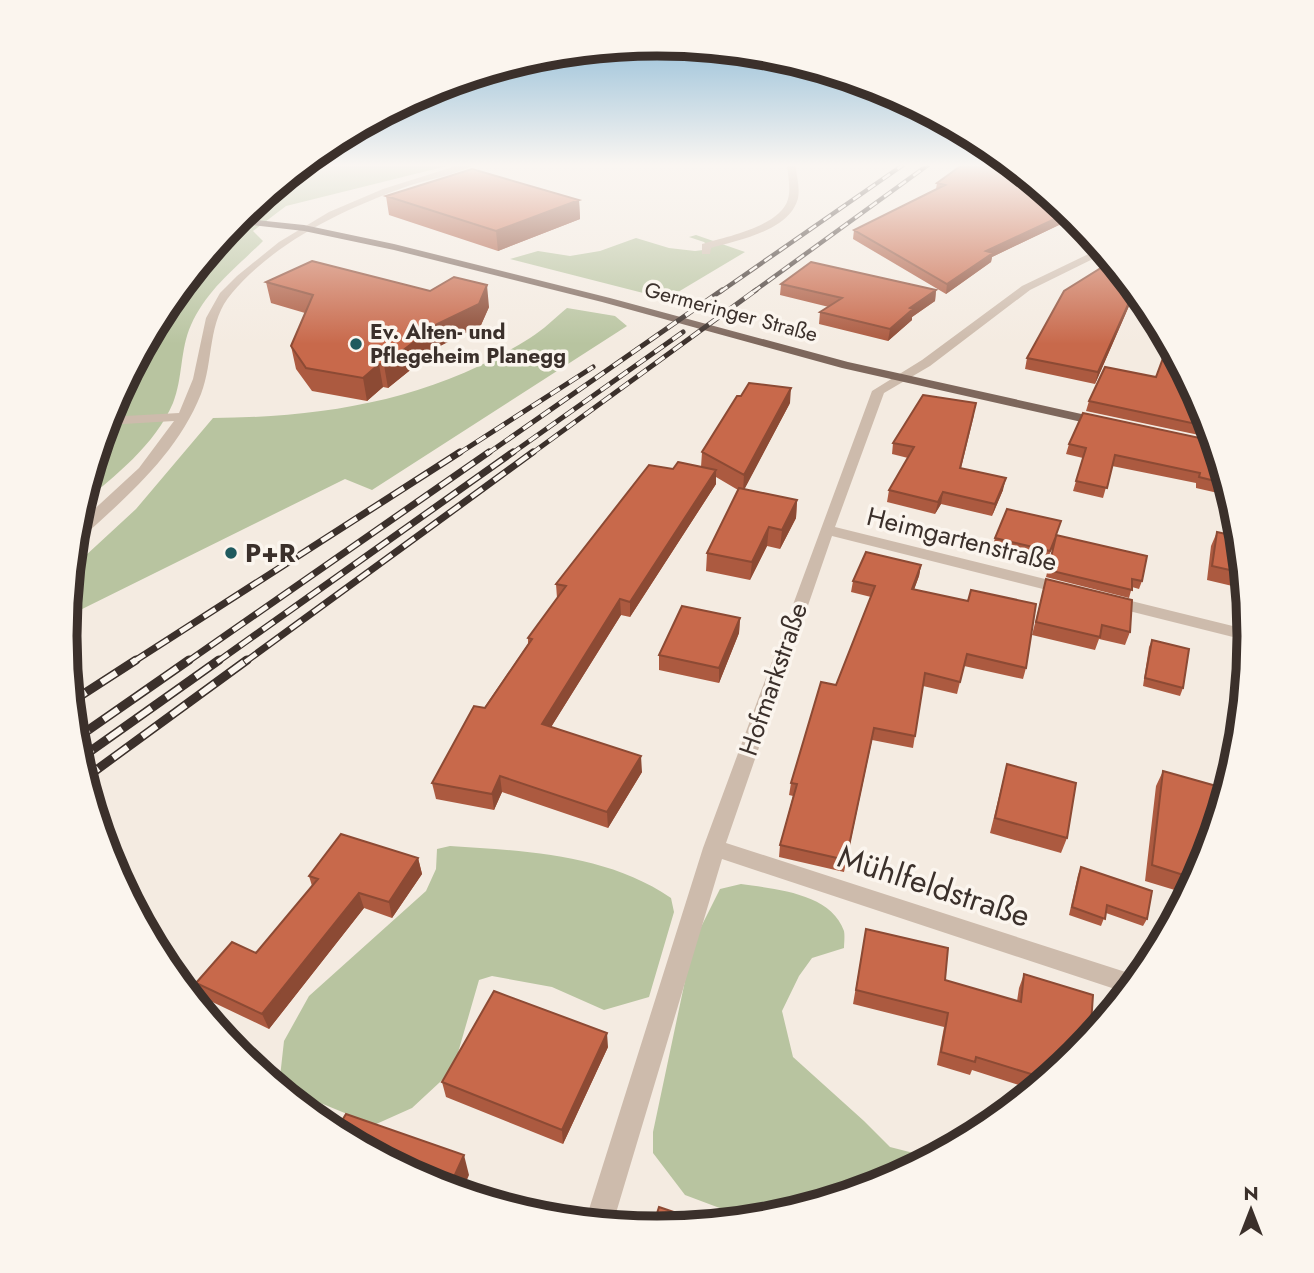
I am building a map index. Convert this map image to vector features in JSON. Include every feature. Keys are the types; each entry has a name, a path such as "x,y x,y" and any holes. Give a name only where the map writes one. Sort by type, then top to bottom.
{"main road":[{"name":"Germeringer Straße","path":"264,224 304,229 450,260 902,379 1116,425"}],"street":[{"path":"88,524 134,483 177,430 197,389 207,330 224,295 282,243 312,224"},
{"path":"706,253 706,246 768,224"},
{"name":"Hofmarkstraße","path":"602,1214 713,848 878,391 902,379 1026,288 1094,255"},
{"path":"119,420 184,416"},
{"name":"Heimgartenstraße","path":"826,530 1238,633"},
{"name":"Mühlfeldstraße","path":"713,848 1124,981"}],"green space":[{"path":"249,224 262,224 253,231 263,241 214,289 191,325 176,393 165,418 145,446 94,493 121,414 154,346 196,283 221,254"},
{"path":"696,235 745,252 673,295 655,296 510,259 538,251 570,256 600,251 636,238 669,248 695,251 711,249 704,242 689,237"},
{"path":"567,308 615,316 627,326 372,490 345,479 77,611 81,560 136,509 213,418 297,414 377,401 455,377 535,335"},
{"path":"450,846 507,850 565,857 593,864 646,883 671,898 674,912 649,997 604,1010 552,987 492,976 479,980 453,1070 412,1108 374,1125 302,1095 280,1078 284,1041 309,996 426,891 436,869 437,849"},
{"path":"741,884 785,891 815,901 837,918 844,931 844,948 812,958 799,976 782,1011 793,1057 890,1147 919,1154 844,1186 770,1206 731,1212 685,1195 653,1153 653,1132 693,943 720,889"}],"building":[{"path":"475,224 514,224 496,231"},
{"path":"865,224 1043,224 986,251 993,253 947,284 854,230"},
{"path":"312,261 430,291 454,277 487,285 479,304 437,324 363,378 306,368 291,346 313,295 266,282"},
{"path":"811,262 936,290 910,308 913,309 890,329 820,312 842,298 781,284"},
{"path":"1104,266 1130,300 1098,372 1027,358 1064,291"},
{"path":"1164,354 1197,424 1089,401 1105,367 1156,377"},
{"path":"749,383 791,388 744,475 702,452 737,396 741,396"},
{"path":"923,395 976,403 960,468 1006,478 995,504 943,492 938,502 889,490 914,447 893,443"},
{"path":"1083,413 1203,439 1217,481 1199,477 1200,473 1115,455 1107,488 1076,481 1086,448 1069,444"},
{"path":"678,462 716,470 630,602 620,599 542,724 641,756 607,812 500,776 492,794 432,783 474,706 485,708 532,639 528,638 566,586 556,584 649,465 673,469"},
{"path":"739,488 797,500 782,530 769,527 752,562 707,553"},
{"path":"1007,509 1061,521 1056,535 1147,556 1142,581 1132,579 1132,590 1048,570 1056,536 1050,551 995,538"},
{"path":"1217,532 1228,534 1234,571 1212,566"},
{"path":"866,552 921,565 912,589 968,601 971,590 1036,604 1026,668 967,654 960,682 925,673 915,736 874,728 846,860 780,845 797,784 791,783 821,682 836,685 875,586 853,581"},
{"path":"1046,579 1132,600 1130,632 1102,625 1100,637 1036,622"},
{"path":"682,606 740,618 719,668 659,655"},
{"path":"1152,640 1189,649 1183,688 1145,678"},
{"path":"1007,764 1076,783 1067,838 995,818"},
{"path":"1163,771 1218,786 1186,876 1152,865"},
{"path":"341,834 418,858 389,902 359,893 262,1014 196,983 232,942 256,953 318,879 309,876"},
{"path":"1081,867 1152,891 1147,919 1107,905 1105,919 1072,907"},
{"path":"866,929 948,948 945,980 1021,1002 1024,974 1093,995 1091,1021 1037,1076 976,1057 975,1062 941,1052 948,1013 856,990"},
{"path":"494,991 607,1033 562,1130 442,1082"},
{"path":"346,1114 464,1155 453,1180 400,1157 341,1123"},
{"path":"659,1207 686,1216 657,1217"}],"railway":[{"path":"720,292 817,224"},
{"path":"753,292 846,224"},
{"path":"487,454 722,290"},
{"path":"531,454 756,290"},
{"path":"511,454 683,332"},
{"path":"458,454 593,367"},
{"path":"133,662 460,452"},
{"path":"187,662 489,452"},
{"path":"217,662 513,452"},
{"path":"245,662 533,452"},
{"path":"80,696 136,660"},
{"path":"85,733 189,660"},
{"path":"89,753 219,660"},
{"path":"93,773 247,660"}],"place":[{"name":"Ev. Alten- und Pflegeheim Planegg","path":"356,344"},
{"name":"P+R","path":"231,553"}]}
